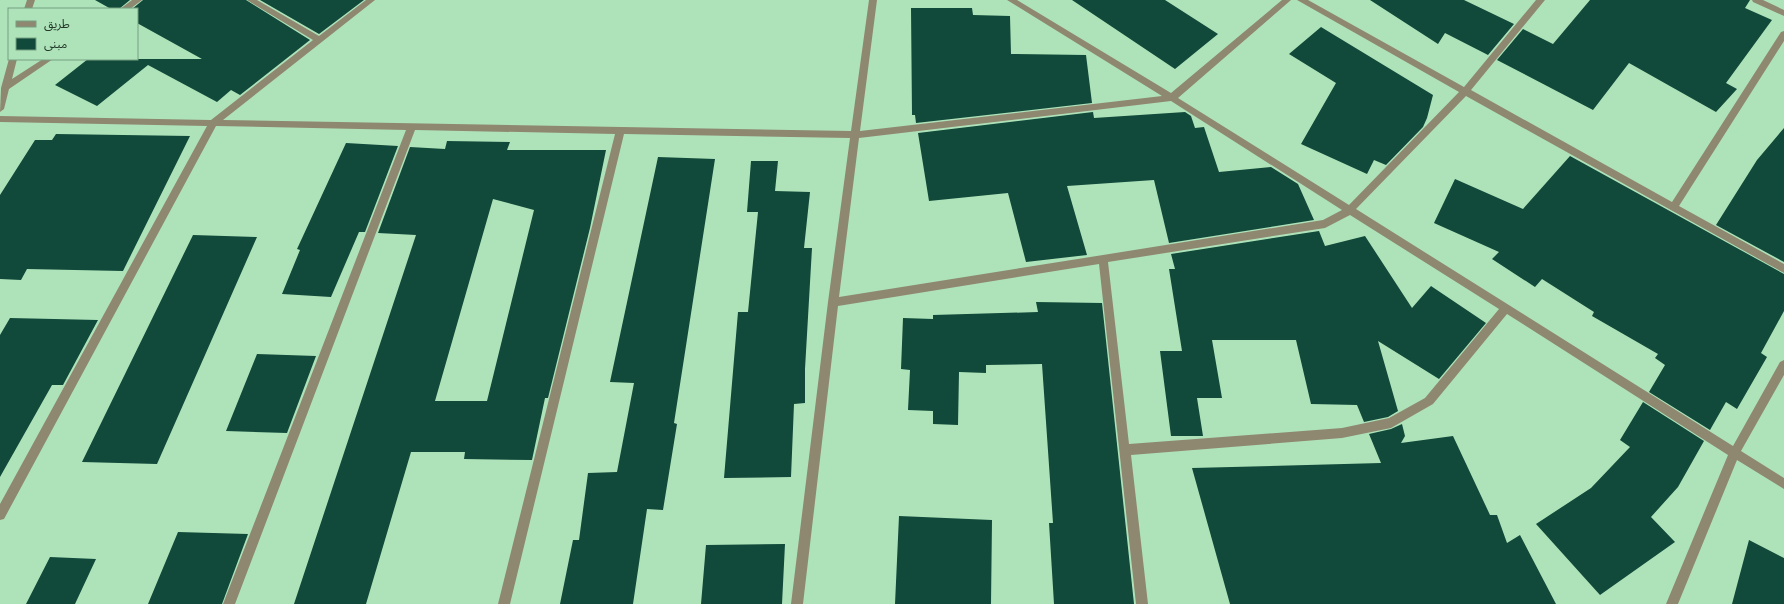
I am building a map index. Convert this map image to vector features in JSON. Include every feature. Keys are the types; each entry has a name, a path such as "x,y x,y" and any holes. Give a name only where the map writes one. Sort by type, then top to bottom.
{"street":[{"path":"126,8 138,0"},
{"path":"251,0 319,40"},
{"path":"0,515 212,123 371,0"},
{"path":"797,604 832,302 873,0"},
{"path":"1011,0 1172,98 1784,484"},
{"path":"0,119 855,135 1172,98 1287,0"},
{"path":"1301,0 1784,269"},
{"path":"832,302 1325,224 1350,210 1464,91 1541,0"},
{"path":"1756,0 1784,13"},
{"path":"1673,208 1784,34"},
{"path":"0,109 13,60"},
{"path":"5,88 47,60"},
{"path":"229,604 412,127"},
{"path":"504,604 620,131"},
{"path":"1103,259 1142,604"},
{"path":"1124,450 1342,433 1391,422 1429,401 1506,308"},
{"path":"1672,604 1735,452 1784,365"}],"building":[{"path":"95,0 130,0 120,8 109,8"},
{"path":"143,0 246,0 310,40 240,95 231,90 217,102 148,65 97,106 55,85 87,60 202,59 138,24 138,8 133,8"},
{"path":"260,0 364,0 319,34"},
{"path":"1072,0 1165,0 1218,34 1175,69"},
{"path":"1370,0 1464,0 1514,24 1488,55 1445,33 1438,44"},
{"path":"1590,0 1750,0 1745,8 1772,20 1726,83 1737,89 1716,112 1629,63 1593,110 1497,60 1523,29 1553,44"},
{"path":"911,8 972,8 973,15 1010,16 1011,54 1086,55 1092,103 916,123 915,115 912,115"},
{"path":"1321,27 1433,95 1423,127 1386,165 1374,160 1367,174 1301,144 1336,83 1289,54"},
{"path":"1093,112 1094,118 1185,112 1191,116 1195,128 1204,127 1219,172 1271,167 1298,184 1314,220 1169,243 1154,180 1067,186 1087,255 1026,262 1008,193 929,201 918,133"},
{"path":"1784,128 1784,262 1716,225 1757,160"},
{"path":"56,134 190,136 123,271 27,269 21,280 0,279 0,195 35,140 52,140"},
{"path":"447,141 510,142 507,150 606,150 590,228 548,398 545,398 532,460 464,459 465,452 411,452 366,604 294,604 416,235 378,233 410,147 445,149","holes":["493,199 534,210 487,401 435,401"]},
{"path":"346,143 398,146 365,232 359,232 331,297 282,294 300,250 297,249"},
{"path":"1570,156 1784,274 1784,311 1761,353 1767,357 1737,409 1726,402 1710,430 1649,392 1665,365 1655,358 1658,354 1592,316 1594,312 1542,279 1535,287 1492,259 1499,252 1434,223 1455,179 1523,209"},
{"path":"658,157 715,159 674,423 677,424 663,510 647,509 633,604 560,604 573,540 579,540 588,473 617,472 634,383 610,382"},
{"path":"751,161 778,161 775,191 810,192 804,248 812,248 805,369 805,403 794,404 791,477 724,478 738,312 748,312 758,212 747,212"},
{"path":"1319,231 1325,246 1365,236 1412,308 1431,286 1486,323 1439,379 1378,341 1398,411 1388,417 1364,422 1357,405 1311,404 1296,340 1212,340 1222,398 1197,398 1203,436 1171,436 1160,351 1182,351 1169,269 1175,269 1171,254"},
{"path":"193,235 257,237 157,464 82,462"},
{"path":"1036,302 1102,303 1134,604 1054,604 1049,523 1053,523 1042,364 986,365 986,373 959,372 958,425 933,424 933,411 908,410 910,370 901,369 903,318 933,319 933,315 1038,312"},
{"path":"10,318 98,320 63,385 52,385 0,477 0,335"},
{"path":"257,354 316,356 287,433 226,431"},
{"path":"1643,402 1704,441 1678,487 1651,517 1675,542 1600,595 1536,524 1591,488 1630,447 1620,440"},
{"path":"1402,424 1405,436 1401,443 1453,436 1490,515 1497,515 1507,543 1520,535 1556,604 1230,604 1192,468 1381,463 1369,434 1391,429"},
{"path":"899,516 992,520 991,604 895,604"},
{"path":"178,532 248,534 222,604 148,604"},
{"path":"1749,540 1784,558 1784,604 1732,604"},
{"path":"785,544 782,604 701,604 706,545"},
{"path":"50,557 96,559 75,604 26,604"}]}
